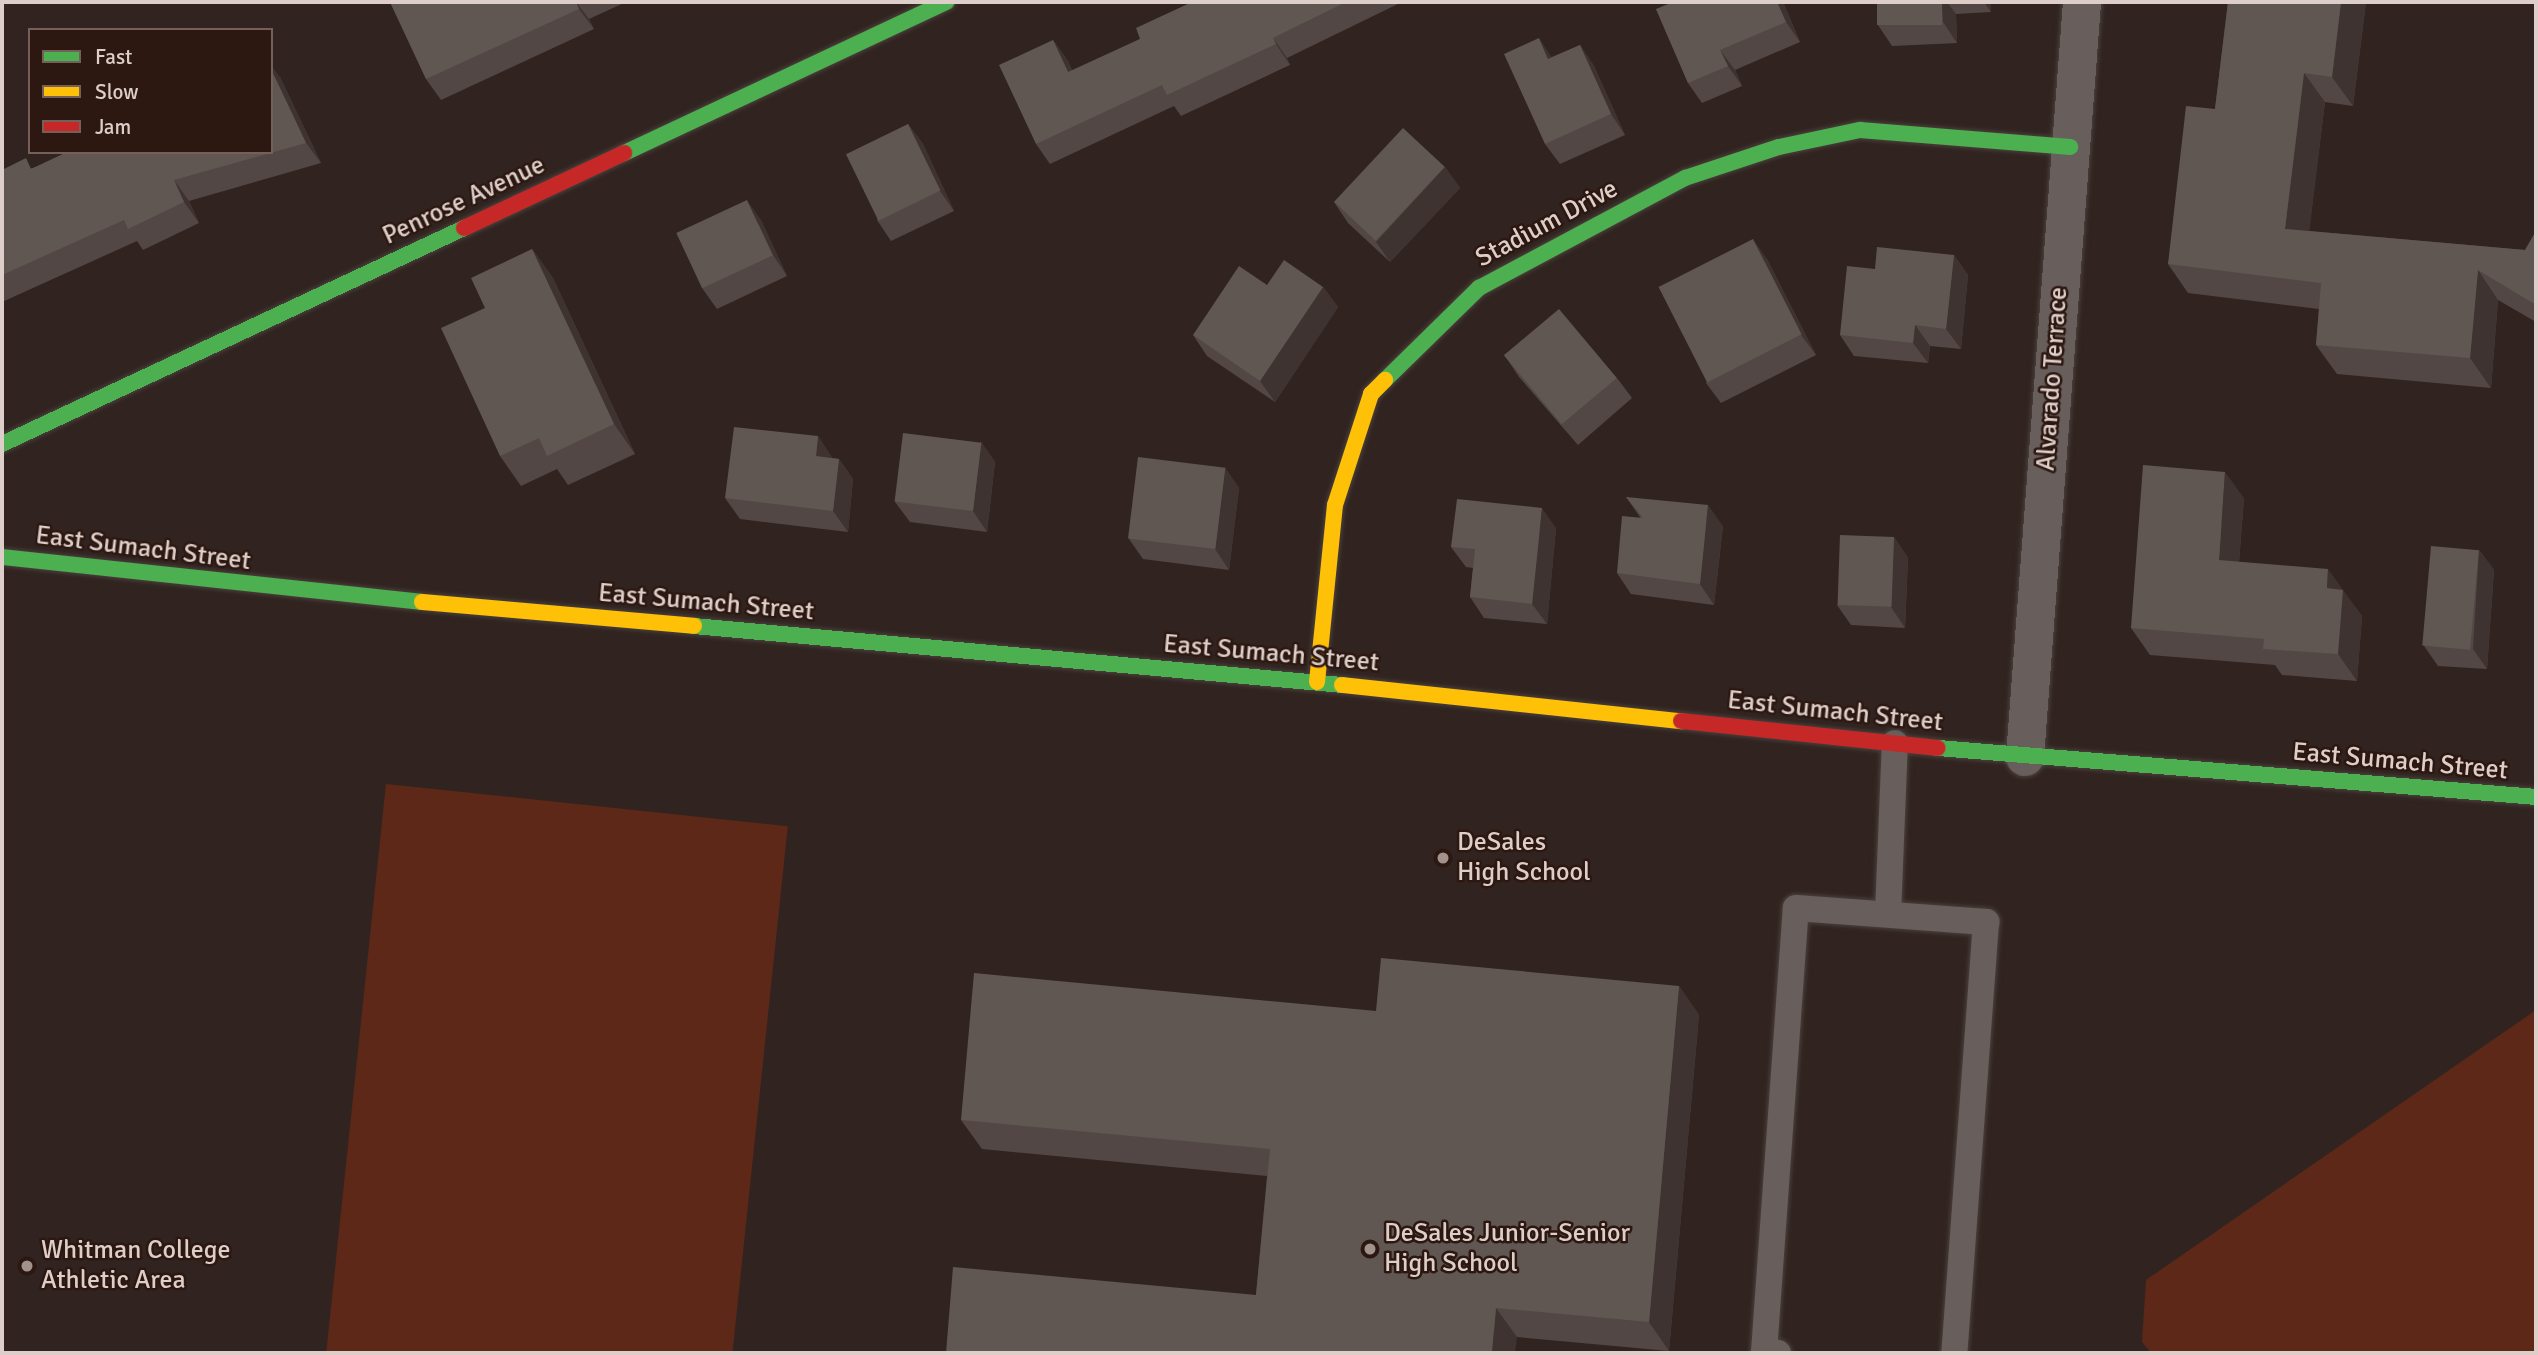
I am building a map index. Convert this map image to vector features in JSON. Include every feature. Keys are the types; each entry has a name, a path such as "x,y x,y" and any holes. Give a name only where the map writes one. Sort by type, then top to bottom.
{"street":[{"name":"Penrose Avenue","path":"2,444 946,2"},
{"name":"Alvarado Terrace","path":"2025,757 2082,2"},
{"name":"Stadium Drive","path":"1317,682 1335,505 1371,394 1479,288 1685,178 1779,147 1860,130 2070,147"},
{"name":"East Sumach Street","path":"2,557 299,591 1317,682 2025,757 2536,797"}],"lane":[{"path":"1888,914 1895,743"},
{"path":"1778,1353 1764,1352 1796,908 1986,922 1954,1353"}],"shaded area":[{"path":"386,784 788,826 732,1353 326,1353"},
{"path":"2536,1010 2536,1353 2151,1353 2142,1342 2146,1280"}],"building":[{"path":"390,2 576,2 579,9 426,79"},
{"path":"1192,2 1346,2 1273,38 1276,44 1167,95 1162,85 1036,144 999,65 1053,40 1068,72 1140,39 1136,28"},
{"path":"1673,2 1777,2 1786,22 1720,50 1728,66 1688,83 1656,9"},
{"path":"1877,2 1942,2 1942,25 1877,25"},
{"path":"2228,2 2341,2 2332,77 2304,73 2285,229 2525,250 2536,231 2536,305 2478,270 2470,358 2316,345 2321,283 2168,264 2186,106 2215,109"},
{"path":"1539,38 1548,59 1580,45 1611,114 1545,144 1504,54"},
{"path":"273,73 306,143 273,152"},
{"path":"908,124 940,191 878,221 846,154"},
{"path":"1403,128 1445,167 1376,241 1334,202"},
{"path":"63,154 267,154 174,180 184,202 128,229 124,220 2,275 2,170 26,158 31,169"},
{"path":"747,200 773,255 702,288 676,233"},
{"path":"1753,239 1802,334 1707,382 1659,287"},
{"path":"1877,247 1954,255 1946,329 1915,325 1913,343 1840,335 1847,266 1875,269"},
{"path":"532,249 614,424 547,456 539,438 500,456 441,328 485,308 471,278"},
{"path":"1284,260 1323,287 1260,381 1193,335 1239,266 1267,285"},
{"path":"1559,309 1617,378 1562,424 1504,355"},
{"path":"734,427 818,436 816,456 839,459 833,511 725,498"},
{"path":"903,433 981,443 973,511 895,501"},
{"path":"1138,457 1225,468 1215,549 1128,538"},
{"path":"2143,465 2225,472 2219,560 2328,569 2327,588 2343,590 2338,654 2263,649 2264,639 2131,628"},
{"path":"1626,497 1708,505 1700,584 1617,573 1622,516 1643,518"},
{"path":"1457,499 1542,508 1532,604 1470,597 1475,549 1451,547"},
{"path":"1840,535 1894,537 1892,607 1838,605"},
{"path":"2431,546 2479,550 2470,650 2422,646"},
{"path":"1381,958 1679,986 1649,1322 1496,1308 1492,1353 946,1353 953,1267 1256,1295 1270,1149 961,1120 974,973 1376,1011"}],"traffic: fast":[{"path":"624,153 946,2"},
{"path":"1385,380 1479,288 1685,178 1779,147 1860,130 2070,147"},
{"path":"2,444 464,228"},
{"path":"2,557 422,602"},
{"path":"694,626 1342,685"},
{"path":"1938,748 2536,797"}],"traffic: slow":[{"path":"1317,682 1335,505 1371,394 1385,380"},
{"path":"422,602 694,626"},
{"path":"1342,685 1681,721"}],"traffic: jam":[{"path":"464,228 624,153"},
{"path":"1681,721 1938,748"}],"place":[{"name":"DeSales High School","path":"1443,858"},
{"name":"DeSales Junior-Senior High School","path":"1370,1249"},
{"name":"Whitman College Athletic Area","path":"27,1266"}]}
